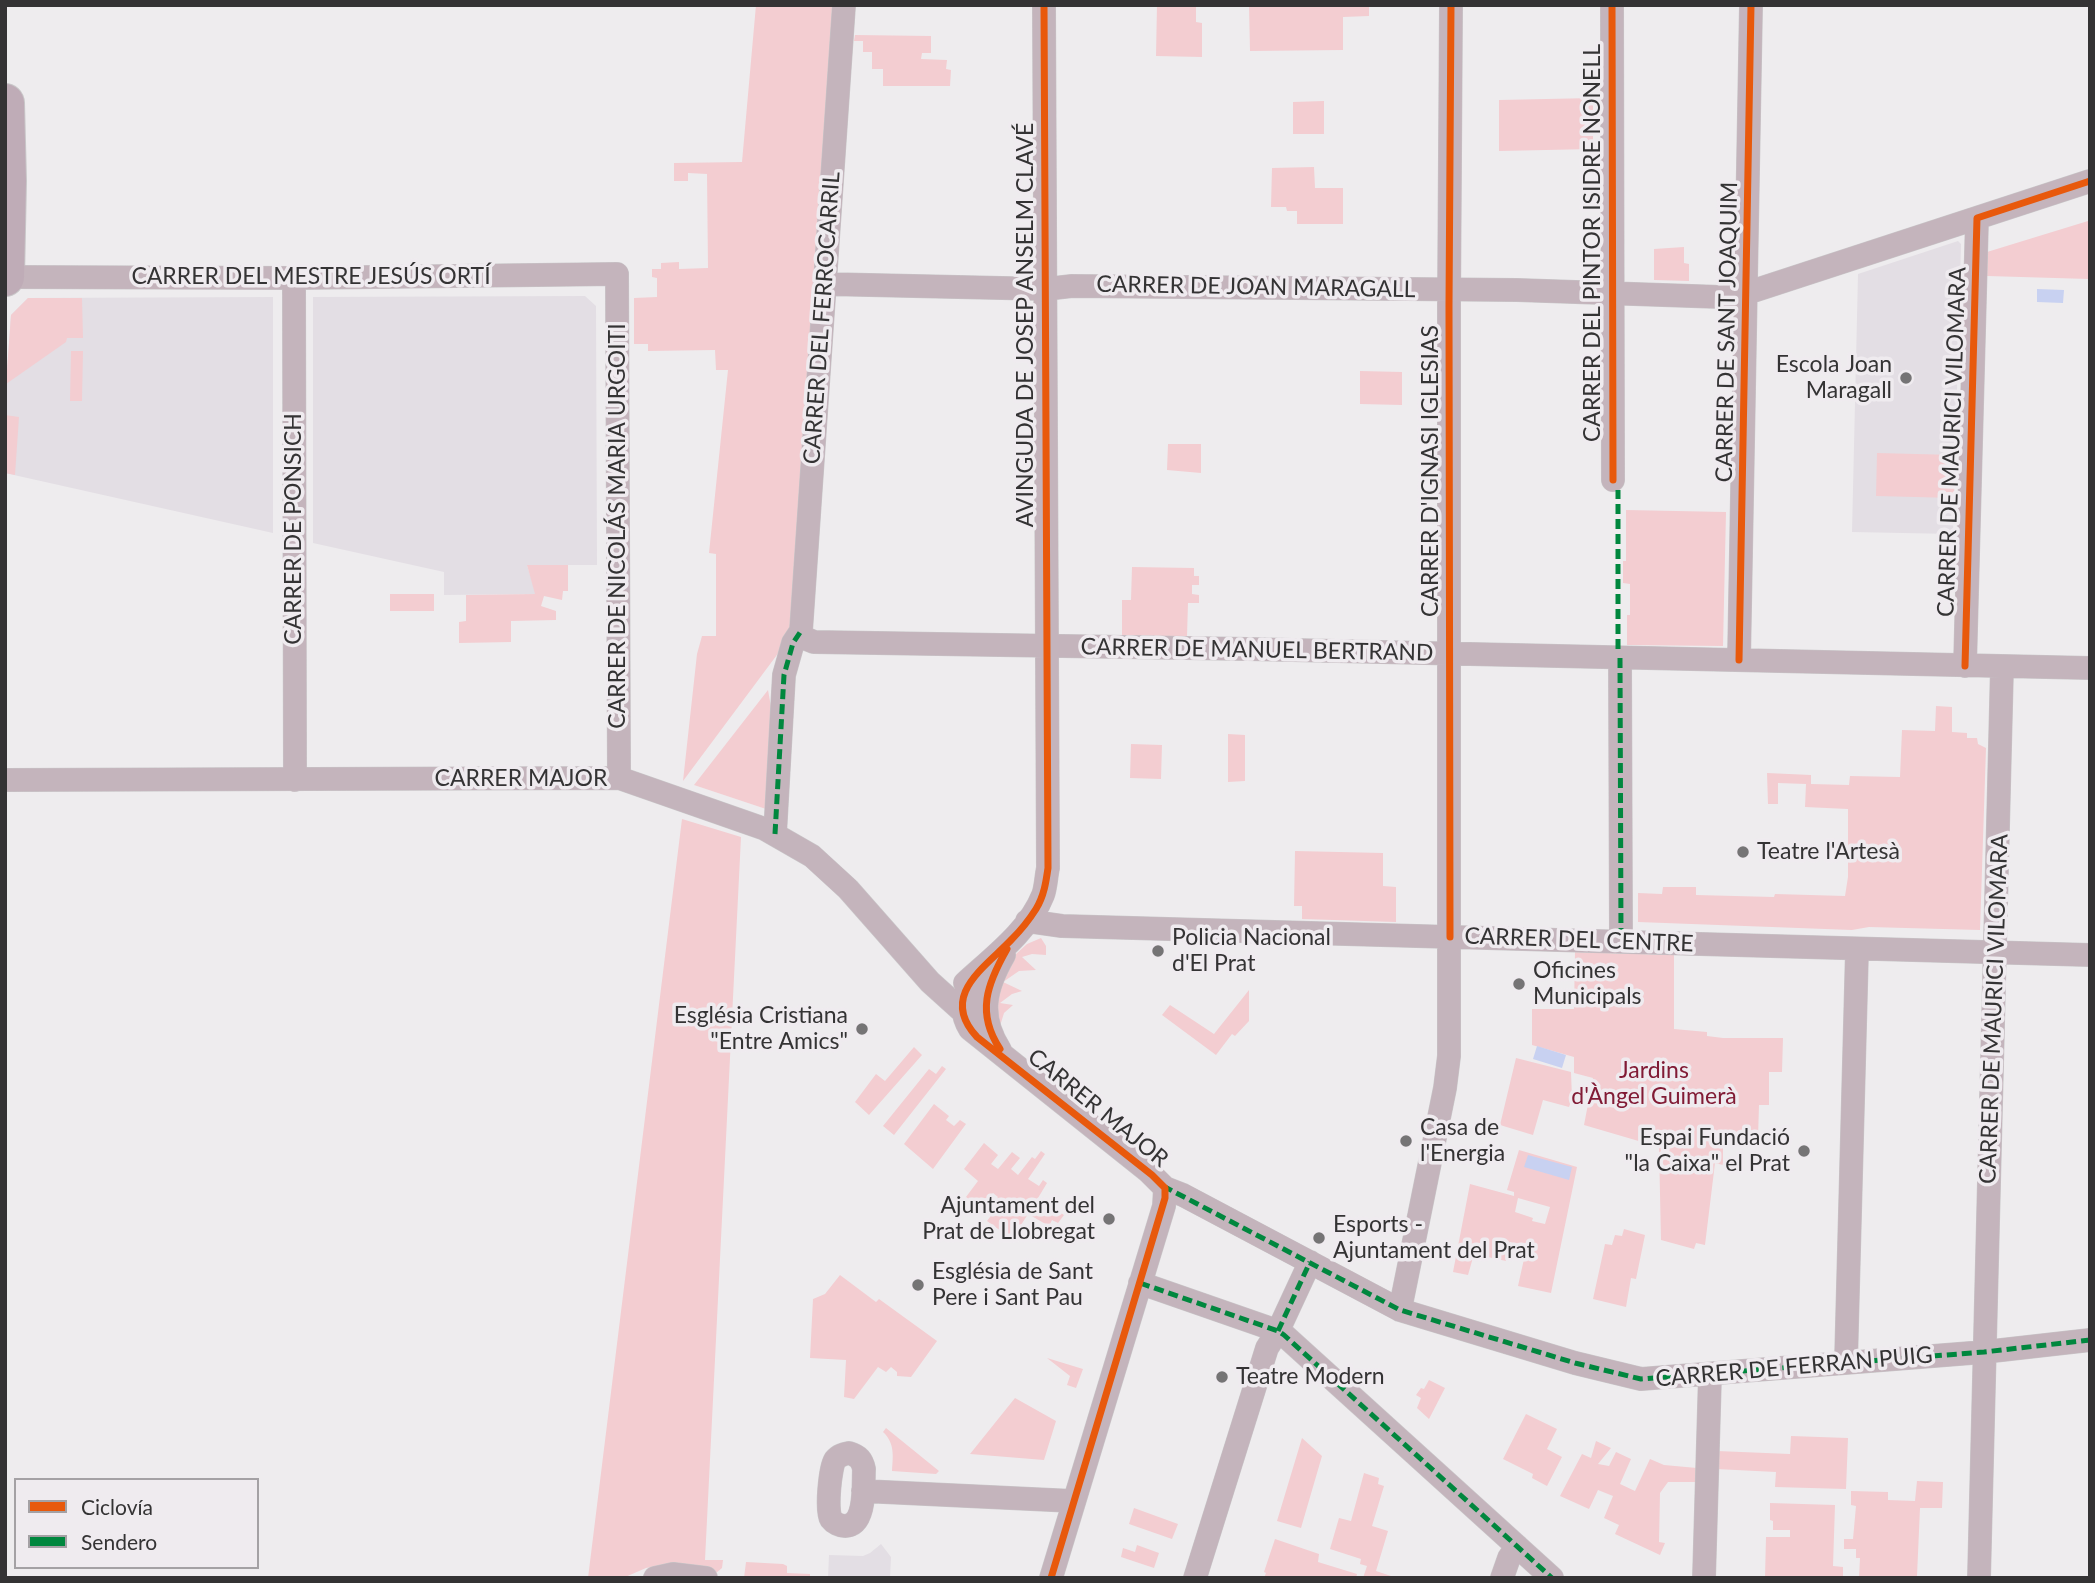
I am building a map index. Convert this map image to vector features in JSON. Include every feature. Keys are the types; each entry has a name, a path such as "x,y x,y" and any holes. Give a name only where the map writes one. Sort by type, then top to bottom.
{"highway":[{"path":"5,104 5,277"}],"street":[{"name":"CARRER DEL FERROCARRIL","path":"770,831 784,675 793,643 802,634 844,5"},
{"name":"AVINGUDA DE JOSEP ANSELM CLAVÉ","path":"989,1033 987,995 991,979 1043,894 1048,868 1044,5"},
{"name":"CARRER D'IGNASI IGLESIAS","path":"1400,1310 1450,1056 1451,5"},
{"name":"CARRER DEL PINTOR ISIDRE NONELL","path":"1612,5 1612,480"},
{"name":"CARRER DE SANT JOAQUIM","path":"1739,660 1751,5"},
{"name":"CARRER DE JOAN MARAGALL","path":"825,284 1046,289 1085,286 1449,289 1721,297 1747,293 2090,181"},
{"name":"CARRER DE MAURICI VILOMARA","path":"1965,666 1977,218"},
{"name":"CARRER DEL MESTRE JESÚS ORTÍ","path":"5,277 294,278 617,274"},
{"name":"CARRER DE NICOLÁS MARIA URGOITI","path":"617,274 619,778"},
{"name":"CARRER DE PONSICH","path":"294,278 295,780"},
{"name":"CARRER DE MANUEL BERTRAND","path":"802,634 814,642 2090,668"},
{"path":"1620,658 1621,940"},
{"name":"CARRER DE MAURICI VILOMARA","path":"1979,1578 2002,667"},
{"name":"CARRER MAJOR","path":"5,780 619,778 770,831 812,856 848,889 936,988 989,1033"},
{"name":"CARRER DEL CENTRE","path":"1019,930 1062,926 2090,955"},
{"path":"936,988 955,990 1019,930"},
{"path":"1846,1362 1857,950"},
{"path":"964,1013 965,993 975,974"},
{"name":"CARRER MAJOR","path":"964,1013 970,1029 1165,1188 1310,1262"},
{"path":"989,1033 1006,1058"},
{"path":"1051,1578 1164,1206 1165,1188"},
{"path":"1195,1578 1267,1348 1278,1331 1310,1262"},
{"name":"CARRER DE FERRAN PUIG","path":"1310,1262 1400,1310 1575,1363 1641,1379 1984,1352 2090,1340"},
{"path":"1138,1289 1278,1331 1291,1339 1552,1578"},
{"path":"1704,1578 1710,1375"},
{"path":"863,1491 1073,1501"},
{"path":"1502,1578 1509,1558 1517,1546"},
{"path":"655,1578 673,1574 706,1578"}],"shaded area":[{"name":"Escola Joan Maragall","path":"1958,241 1961,244 1953,534 1852,532 1858,274"},
{"path":"585,296 596,306 597,565 527,565 536,594 444,595 444,572 313,543 313,297"},
{"path":"273,297 273,533 5,473 5,398 11,315 28,298"},
{"path":"881,1544 891,1557 890,1578 828,1578 829,1555 863,1556"}],"green space":[{"path":"756,5 836,5 794,632 683,781 697,654 702,636 716,636 716,554 709,553 728,370 716,370 715,350 648,351 648,344 634,344 634,298 657,297 657,278 652,277 652,269 661,269 661,263 679,262 679,269 708,268 707,174 688,173 688,181 674,181 674,163 742,162"},
{"path":"1157,5 1196,6 1196,22 1202,23 1202,57 1156,56"},
{"path":"1249,5 1369,5 1369,16 1343,17 1343,50 1250,51"},
{"path":"855,35 931,36 931,53 922,53 921,59 947,60 946,69 951,70 950,86 883,86 883,69 872,69 872,52 863,52 863,41 854,41"},
{"path":"1593,98 1593,149 1499,151 1499,100"},
{"path":"1324,101 1324,134 1293,134 1293,102"},
{"path":"1314,167 1315,188 1343,188 1343,224 1297,224 1297,211 1287,211 1286,207 1271,207 1272,168"},
{"path":"2088,221 2089,279 1987,276 1987,252"},
{"path":"1684,247 1684,263 1689,264 1689,281 1654,280 1654,249"},
{"path":"28,298 82,298 83,338 67,338 66,342 6,384 11,315"},
{"path":"71,351 83,351 82,401 70,401"},
{"path":"1360,371 1402,372 1402,405 1360,404"},
{"path":"5,415 19,417 15,475 5,473"},
{"path":"1168,444 1201,444 1201,473 1167,470"},
{"path":"1877,453 1955,455 1954,498 1876,496"},
{"path":"1626,510 1726,512 1723,646 1627,645 1630,584 1623,583"},
{"path":"527,565 568,565 568,591 563,591 562,600 544,596 541,606 556,611 556,620 511,621 511,642 459,643 459,622 466,621 466,595 535,594"},
{"path":"1132,567 1194,568 1194,576 1199,576 1199,585 1192,585 1192,594 1199,595 1199,603 1188,603 1187,636 1122,636 1122,600 1131,600"},
{"path":"390,594 434,594 434,611 390,611"},
{"path":"768,690 773,718 769,810 694,785"},
{"path":"1936,706 1952,707 1952,732 1967,733 1967,738 1977,738 1978,744 1986,748 1980,930 1869,927 1852,930 1638,922 1638,893 1662,894 1663,887 1696,887 1696,895 1845,896 1848,877 1848,809 1805,807 1806,784 1778,783 1778,804 1768,804 1767,773 1811,775 1811,784 1849,785 1850,776 1900,777 1902,730 1935,731"},
{"path":"1228,734 1245,735 1245,781 1228,782"},
{"path":"1131,744 1162,745 1161,779 1130,778"},
{"path":"682,819 741,837 705,1560 723,1560 722,1568 716,1573 669,1564 646,1568 623,1578 588,1578"},
{"path":"1295,851 1383,853 1383,886 1396,887 1396,922 1302,919 1302,906 1294,906"},
{"path":"1041,938 1046,946 1046,955 1032,954 1022,957 1036,970 1019,971 1003,982 1022,991 1012,994 1000,1003 1013,1005 1004,1013 1000,1026 993,1011 1004,965 1027,944"},
{"name":"Jardins d'Àngel Guimerà","path":"1575,952 1674,955 1674,1029 1707,1032 1707,1036 1723,1038 1783,1038 1782,1072 1769,1072 1769,1105 1759,1105 1758,1138 1723,1139 1723,1165 1715,1163 1705,1245 1696,1243 1694,1249 1661,1240 1659,1147 1584,1125 1593,1078 1574,1073 1574,1057 1532,1045 1532,1009 1574,1009"},
{"path":"1249,990 1249,1021 1235,1036 1232,1034 1216,1055 1162,1015 1170,1005 1214,1034"},
{"path":"914,1047 922,1055 869,1115 855,1102 876,1074 885,1081"},
{"path":"1516,1058 1571,1072 1572,1099 1569,1107 1543,1100 1533,1135 1500,1125"},
{"path":"942,1066 946,1069 894,1135 883,1126 929,1069 936,1074"},
{"path":"934,1104 949,1116 946,1120 954,1126 960,1120 966,1124 933,1169 904,1144"},
{"path":"984,1143 998,1155 991,1164 998,1169 1012,1152 1020,1158 1011,1169 1018,1175 1032,1157 1035,1159 1041,1151 1045,1154 1028,1179 1039,1186 1043,1180 1047,1183 1038,1198 1064,1215 1058,1223 1052,1220 1049,1226 1028,1214 1012,1239 987,1221 996,1209 992,1206 998,1197 993,1193 980,1209 966,1197 978,1181 964,1169"},
{"path":"1519,1150 1577,1167 1551,1293 1518,1286 1524,1259 1514,1256 1516,1244 1510,1242 1506,1261 1474,1254 1468,1275 1453,1272 1470,1184 1514,1196 1514,1192 1507,1190","holes":["1518,1198 1550,1207 1545,1224 1515,1212"]},
{"path":"1624,1229 1645,1235 1636,1279 1631,1278 1626,1307 1593,1299 1605,1244 1612,1245 1615,1235 1622,1236"},
{"path":"840,1275 937,1341 911,1377 897,1376 897,1372 891,1367 886,1372 878,1367 854,1399 844,1397 846,1360 810,1358 813,1299 825,1294"},
{"path":"1047,1358 1083,1369 1076,1388 1067,1385 1070,1376"},
{"path":"1429,1380 1445,1388 1429,1419 1417,1408 1421,1398 1416,1395 1421,1388 1424,1389"},
{"path":"1015,1398 1056,1421 1044,1460 970,1454"},
{"path":"1526,1414 1557,1429 1547,1449 1562,1457 1547,1486 1532,1478 1533,1474 1503,1459"},
{"path":"886,1428 939,1471 936,1474 892,1471 891,1445 883,1432"},
{"path":"1791,1436 1848,1438 1846,1489 1775,1487 1776,1472 1716,1469 1717,1451 1790,1454"},
{"path":"1302,1438 1322,1456 1301,1528 1277,1521"},
{"path":"1596,1441 1611,1448 1598,1464 1609,1466 1616,1452 1631,1459 1620,1484 1635,1491 1650,1459 1664,1465 1697,1468 1697,1482 1668,1482 1660,1493 1659,1542 1665,1543 1660,1555 1615,1534 1619,1525 1604,1518 1613,1496 1598,1490 1589,1509 1560,1496 1582,1454 1591,1458"},
{"path":"1364,1473 1379,1478 1378,1484 1384,1486 1372,1526 1388,1531 1376,1571 1391,1578 1363,1578 1367,1566 1360,1564 1361,1559 1330,1549 1339,1518 1351,1521"},
{"path":"1917,1481 1943,1482 1942,1508 1920,1508 1917,1576 1859,1578 1860,1558 1856,1558 1856,1549 1844,1549 1844,1539 1853,1539 1856,1506 1851,1505 1851,1491 1888,1492 1888,1500 1915,1501"},
{"path":"1770,1503 1835,1505 1833,1566 1843,1567 1843,1578 1765,1578 1766,1537 1790,1537 1790,1530 1773,1530"},
{"path":"1134,1508 1178,1524 1172,1539 1129,1524"},
{"path":"1275,1539 1319,1554 1318,1562 1357,1574 1356,1578 1264,1578"},
{"path":"1137,1545 1159,1553 1154,1568 1121,1557 1123,1548 1135,1552"},
{"path":"746,1562 783,1564 787,1566 787,1573 810,1574 810,1578 744,1578"}],"water":[{"path":"2037,289 2064,290 2063,303 2037,302"},
{"path":"1537,1046 1566,1055 1562,1068 1533,1059"},
{"path":"1528,1155 1572,1167 1569,1180 1524,1167"}],"marked path":[{"path":"1618,490 1618,649"},
{"path":"775,834 784,675 793,643 801,631"},
{"path":"1620,658 1621,940"},
{"path":"1163,1186 1400,1310 1575,1363 1641,1379 1984,1352 2090,1340"},
{"path":"1278,1331 1310,1262"},
{"path":"1140,1283 1284,1335 1552,1578"}],"cycle path":[{"path":"1044,5 1048,868 1043,894 1036,909 970,983 962,1008 966,1022 977,1037 1165,1188 1165,1198 1051,1578"},
{"path":"1450,937 1451,5"},
{"path":"1612,5 1613,480"},
{"path":"1739,660 1751,5"},
{"path":"1965,666 1977,218 2090,181"},
{"path":"1000,1049 988,1023 986,1011 994,974 1007,949"}],"place":[{"name":"Escola Joan Maragall","path":"1906,378"},
{"name":"Teatre l'Artesà","path":"1743,852"},
{"name":"Policia Nacional d'El Prat","path":"1158,951"},
{"name":"Oficines Municipals","path":"1519,984"},
{"name":"Església Cristiana \"Entre Amics\"","path":"862,1029"},
{"name":"Casa de l'Energia","path":"1406,1141"},
{"name":"Espai Fundació \"la Caixa\" el Prat","path":"1804,1151"},
{"name":"Ajuntament del Prat de Llobregat","path":"1109,1219"},
{"name":"Esports - Ajuntament del Prat","path":"1319,1238"},
{"name":"Església de Sant Pere i Sant Pau","path":"918,1285"},
{"name":"Teatre Modern","path":"1222,1377"}]}
